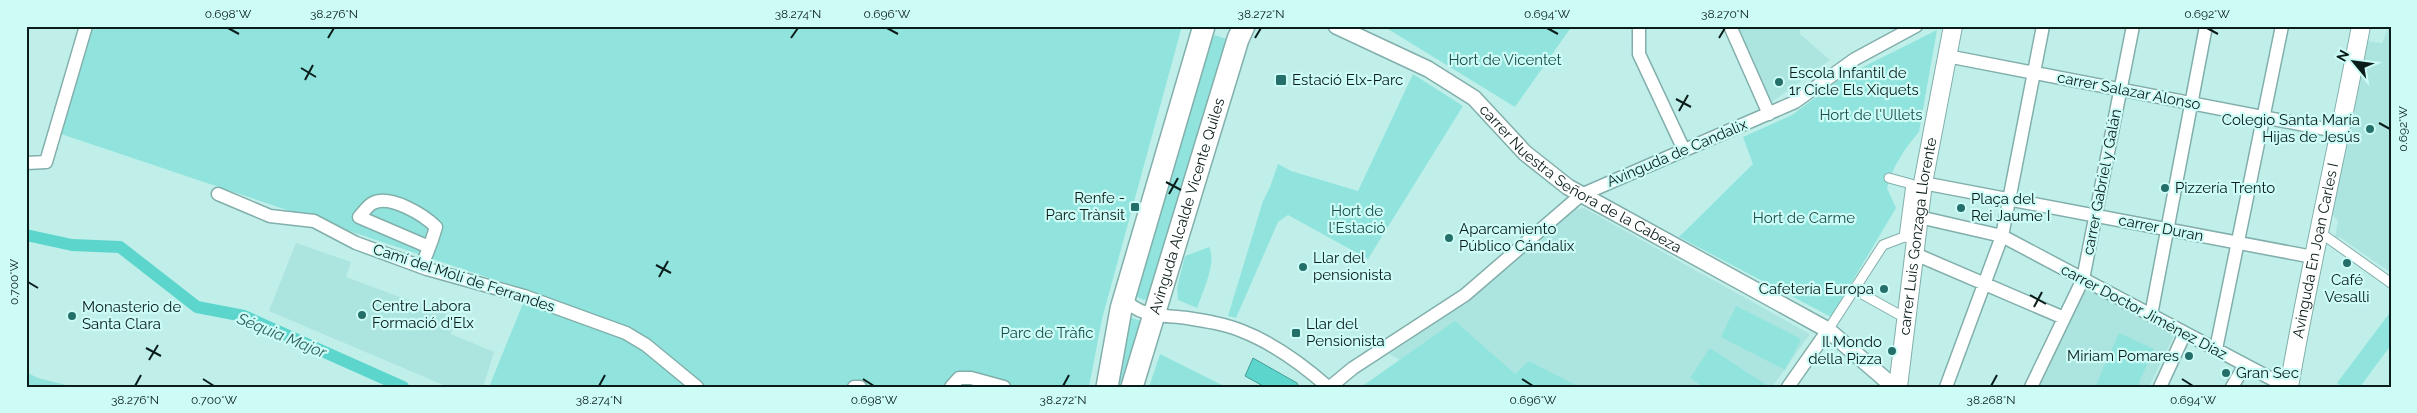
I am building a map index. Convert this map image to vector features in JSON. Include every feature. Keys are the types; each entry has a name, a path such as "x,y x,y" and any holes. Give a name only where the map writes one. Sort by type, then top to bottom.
{"highway":[{"path":"1107,387 1124,298 1204,26"},
{"name":"Avinguda Alcalde Vicente Quiles","path":"1132,387 1238,39 1244,26"}],"main road":[{"name":"carrer Luis Gonzaga Llorente","path":"1896,387 1907,319 1912,244 1919,217 1917,193 1953,26"},
{"name":"Avinguda En Joan Carles I","path":"2288,387 2317,231 2341,132 2361,26"}],"street":[{"path":"26,163 46,162 86,26"},
{"name":"carrer Nuestra Señora de la Cabeza","path":"1336,26 1428,69 1474,98 1524,154 1581,195 1828,330 1896,387"},
{"path":"1640,26 1639,54 1684,150"},
{"path":"1730,26 1769,114"},
{"name":"Avinguda de Candalix","path":"1329,387 1353,368 1465,295 1581,195 1795,102 1855,59 1916,26"},
{"path":"1946,387 2002,236 2043,26"},
{"name":"carrer Gabriel y Galán","path":"2031,387 2083,279 2133,26"},
{"path":"2151,315 2206,26"},
{"path":"2216,350 2282,26"},
{"name":"carrer Salazar Alonso","path":"1947,56 2341,132"},
{"path":"1889,178 1911,184 1917,193 1912,244"},
{"name":"carrer Duran","path":"1917,193 2010,200 2313,257"},
{"name":"Camí del Molí de Ferrandes","path":"218,194 270,216 314,221 356,243 421,267 524,296 626,333 646,345 697,387"},
{"path":"421,267 430,247 436,227 424,216 387,200 372,203 359,217 430,247"},
{"name":"carrer Doctor Jiménez Díaz","path":"1919,217 2002,236 2288,387"},
{"path":"2317,231 2391,283"},
{"path":"1789,386 1855,290 1883,245 1912,244 1985,284 2064,318"},
{"path":"1855,290 1907,319"},
{"path":"1161,292 1166,305 1185,318"},
{"name":"Avinguda Alcalde Vicente Quiles","path":"1124,298 1130,306 1154,315 1225,325 1261,339 1286,353 1329,387"},
{"path":"2160,387 2185,333"},
{"path":"2232,387 2245,365"},
{"path":"951,387 959,378 971,378 1004,387"},
{"path":"854,387 860,387"}],"shaded area":[{"name":"Escola Infantil de 1r Cicle Els Xiquets","path":"1734,26 1800,26 1800,34 1830,60 1769,104"},
{"name":"Colegio Santa María Hijas de Jesús","path":"2389,26 2391,26 2391,273 2341,238 2335,237 2338,221 2332,214 2367,41 2382,43"},
{"path":"1584,208 1810,334 1772,387 1668,387 1665,385 1663,387 1580,387 1529,361 1503,387 1449,387 1389,354 1468,301 1574,210"},
{"name":"Centre Labora Formació d'Elx","path":"296,243 351,262 346,277 456,318 451,334 494,352 483,387 448,387 269,311"},
{"path":"2086,288 2175,333 2149,387 2038,387"},
{"path":"1253,358 1297,383 1299,387 1265,387 1245,376"}],"green space":[{"name":"Parc de Tràfic","path":"82,26 1182,26 1102,319 1089,387 489,387 528,291 58,133"},
{"name":"Hort de Vicentet","path":"1383,26 1572,26 1515,107"},
{"name":"Hort de Carme","path":"1937,30 1919,132 1900,158 1887,188 1896,208 1831,317 1679,237 1753,164 1743,137 1792,115 1843,77"},
{"path":"1215,35 1226,39 1227,44 1149,298 1144,300 1137,297 1134,291 1210,40"},
{"name":"Hort de l'Estació","path":"1413,74 1463,106 1368,259 1288,215 1278,222 1236,318 1228,316 1263,201 1278,164 1291,171 1358,191"},
{"path":"1209,247 1211,254 1210,269 1197,308 1178,300 1177,288 1185,256"},
{"path":"1736,306 1801,339 1785,370 1721,337"},
{"path":"2391,311 2391,345 2360,387 2343,387 2337,383"},
{"path":"1126,316 1144,322 1125,387 1113,387"},
{"path":"1455,321 1515,374 1529,361 1580,387 1361,387"},
{"path":"2119,333 2154,349 2137,387 2095,387"},
{"path":"1710,348 1768,386 1703,387 1690,378"},
{"path":"1160,354 1226,387 1149,387"},
{"path":"26,372 38,378 74,387 26,387"}],"waterway":[{"name":"Séquia Major","path":"26,235 72,245 120,247 197,307 244,316 403,387"}],"place":[{"name":"Estació Elx-Parc","path":"1281,80"},
{"name":"Escola Infantil de 1r Cicle Els Xiquets","path":"1779,82"},
{"name":"Colegio Santa María Hijas de Jesús","path":"2370,129"},
{"name":"Pizzería Trento","path":"2165,188"},
{"name":"Renfe - Parc Trànsit","path":"1135,207"},
{"name":"Plaça del Rei Jaume I","path":"1961,208"},
{"name":"Aparcamiento Público Cándalix","path":"1449,238"},
{"name":"Café Vesalli","path":"2347,263"},
{"name":"Llar del pensionista","path":"1303,267"},
{"name":"Cafetería Europa","path":"1884,289"},
{"name":"Centre Labora Formació d'Elx","path":"362,315"},
{"name":"Monasterio de Santa Clara","path":"72,316"},
{"name":"Llar del Pensionista","path":"1296,333"},
{"name":"Il Mondo della Pizza","path":"1892,351"},
{"name":"Miriam Pomares","path":"2189,356"},
{"name":"Gran Sec","path":"2226,373"}],"park label":[{"name":"Hort de l'Ullets","path":"1871,115"}]}
